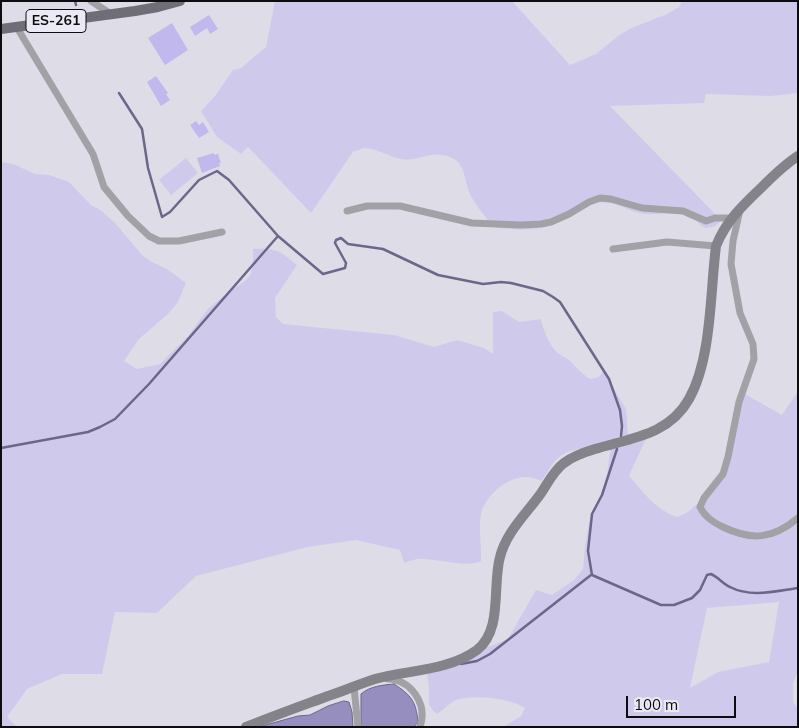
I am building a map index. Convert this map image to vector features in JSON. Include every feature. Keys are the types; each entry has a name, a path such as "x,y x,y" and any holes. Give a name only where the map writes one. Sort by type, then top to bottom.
{"main road":[{"name":"ES-261","path":"1,29 158,7 180,1"}],"street":[{"path":"91,1 111,14"},
{"path":"16,26 93,154 101,183 128,216 149,236 160,241 179,241 222,232"},
{"path":"246,727 375,679 448,664 464,658 485,642 493,625 498,569 503,548 521,518 556,470 564,462 587,451 649,434 675,419 685,406 694,388 703,362 716,246 731,218 781,168 798,156"},
{"path":"347,211 367,206 400,206 472,223 541,224 560,218 600,198 611,199 642,208 683,211 706,221 715,218 731,218"},
{"path":"741,208 730,264 740,313 753,344 754,359 739,402 723,474 704,498 700,507 708,518 746,536 758,537 780,531 798,518"},
{"path":"613,249 667,242 716,246"},
{"path":"375,679 396,679 410,687 421,710 422,721 420,727"},
{"path":"354,687 358,727"}],"shaded area":[{"path":"275,1 512,1 570,65 596,54 629,29 667,14 679,7 682,1 798,1 798,93 771,96 706,94 704,103 610,106 721,220 713,227 705,228 686,215 675,213 646,214 602,202 587,206 562,221 546,227 511,229 494,227 471,196 460,165 451,157 437,154 406,160 373,149 364,148 353,152 311,213 248,147 241,154 217,137 201,111 215,96 233,70 241,68 266,47"},
{"path":"186,158 198,173 171,195 159,180"},
{"path":"1,162 13,164 35,174 49,175 69,182 91,205 102,211 116,224 142,255 167,269 186,283 178,302 169,313 139,339 124,361 137,369 160,364 188,336 208,309 245,281 251,274 253,249 277,251 297,265 275,298 276,317 283,324 394,335 434,347 457,340 484,348 493,354 493,312 502,311 519,322 541,319 547,338 559,354 568,359 590,379 598,377 603,371 626,409 628,434 649,432 629,476 657,506 678,517 688,512 706,496 719,476 743,393 782,415 798,391 798,671 793,683 793,702 798,709 798,727 503,727 521,716 525,708 501,699 472,697 456,700 437,714 431,708 427,671 508,639 536,590 552,595 574,580 583,569 589,522 596,504 605,489 611,446 574,450 560,456 541,481 530,477 519,478 504,484 492,494 483,507 481,514 481,561 476,563 469,564 421,559 404,563 400,550 356,540 308,547 196,576 157,613 115,612 102,674 62,674 27,689 7,717 17,727 1,727","holes":["779,602 769,662 718,672 690,688 707,608"]},
{"path":"394,684 412,699 418,722 414,727 361,727 361,694 381,685"},
{"path":"344,701 349,702 353,727 258,727 298,716 310,715"}],"building":[{"path":"209,15 218,29 210,34 207,28 195,36 190,27"},
{"path":"172,23 188,50 165,65 148,38"},
{"path":"156,76 168,93 166,94 170,100 161,106 147,82"},
{"path":"196,121 199,125 203,122 209,132 199,138 190,125"},
{"path":"214,153 214,155 218,154 220,166 202,173 197,158"}],"waterway":[{"path":"75,1 76,5"},
{"path":"119,93 142,129 148,168 162,217 170,212 199,180 217,171 229,180 278,236 323,274 345,268 346,263 335,243 336,240 341,238 348,244 383,249 438,275 483,284 511,283 543,291 560,302 609,379 620,410 621,436"},
{"path":"1,448 88,432 115,419 149,384 278,236"},
{"path":"592,575 588,551 592,514 602,495 617,449"},
{"path":"592,575 661,605 674,605 692,598 700,590 707,575 711,574 727,586 746,592 764,593 798,588"},
{"path":"461,664 477,661 490,654 591,575"}]}
